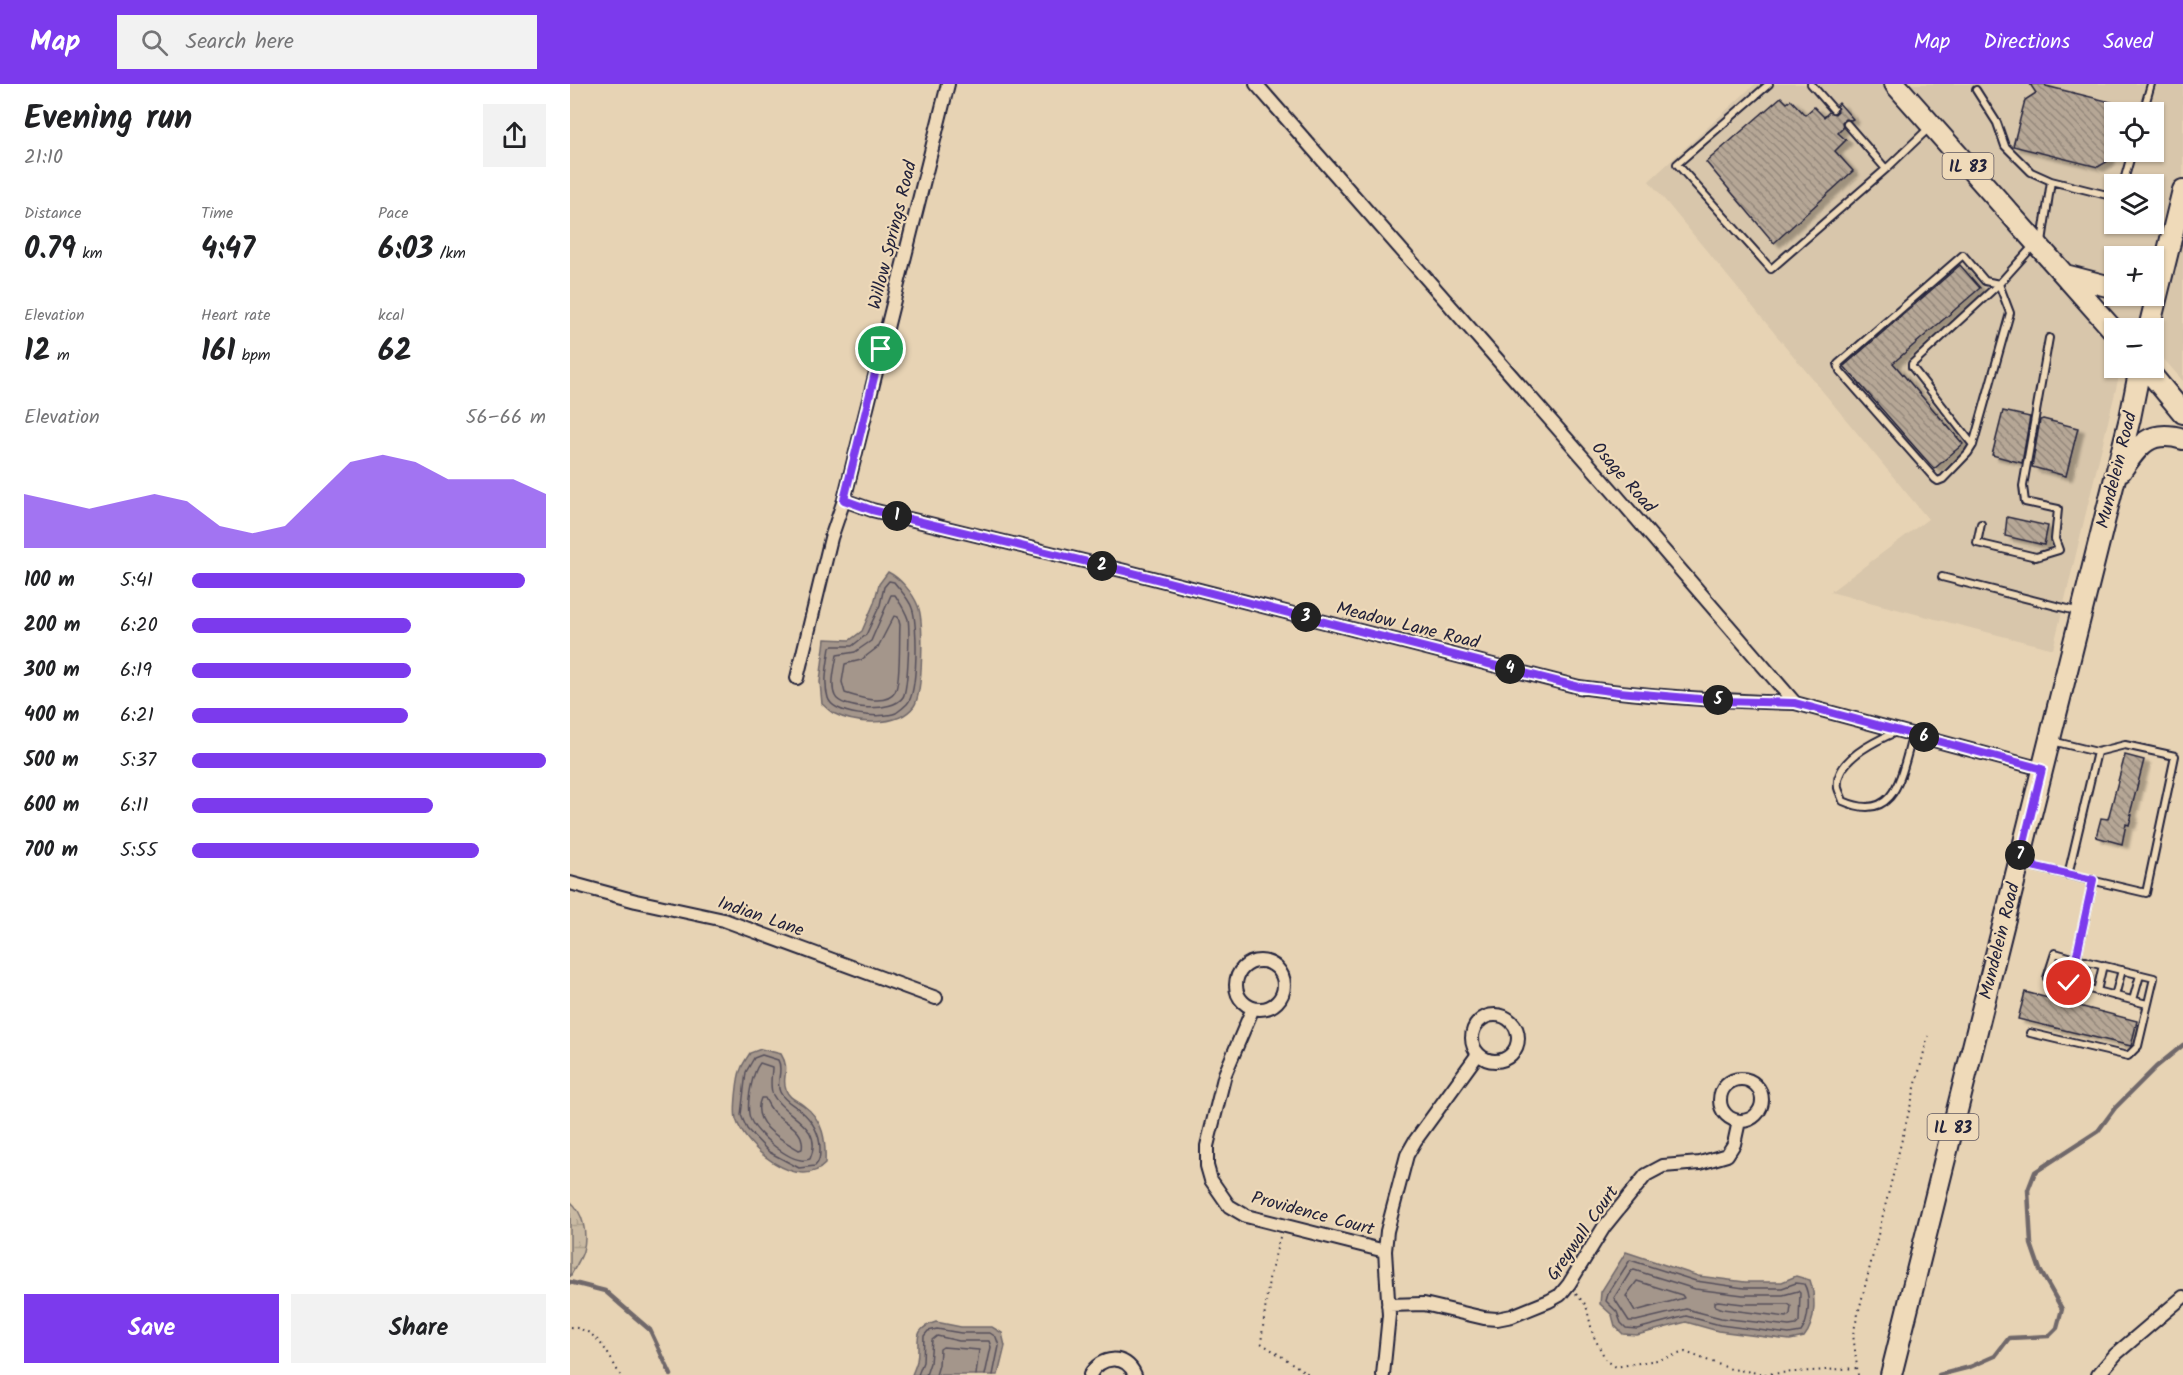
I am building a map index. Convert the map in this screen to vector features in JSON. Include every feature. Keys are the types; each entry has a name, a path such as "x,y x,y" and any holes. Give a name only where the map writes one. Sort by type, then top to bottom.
{"main road":[{"name":"IL 83","path":"1895,84 2104,319"},
{"path":"2152,318 2183,190"},
{"path":"2164,254 2169,248"},
{"path":"2065,275 2104,285"},
{"name":"Mundelein Road","path":"1891,1375 2138,378"},
{"path":"2153,378 2183,413"},
{"path":"2113,483 2137,447 2151,437 2169,435 2183,439"}],"street":[{"name":"Willow Springs Road","path":"797,678 948,84"},
{"name":"Osage Road","path":"1256,84 1795,703"},
{"name":"Meadow Lane Road","path":"844,500 872,510 1125,571 1579,687 1723,701 1795,703"},
{"path":"1795,703 2042,769"},
{"name":"Indian Lane","path":"570,883 636,901 724,920 936,998"},
{"path":"1263,961 1278,968 1283,975 1284,992 1275,1004 1268,1008 1253,1008 1246,1005 1237,992 1237,977 1247,964 1263,961"},
{"name":"Providence Court","path":"1253,1008 1225,1074 1207,1146 1207,1166 1211,1180 1229,1206 1246,1216 1385,1251"},
{"path":"1383,1375 1388,1305 1385,1251 1387,1230 1407,1155 1478,1054"},
{"name":"Greywall Court","path":"1388,1305 1424,1304 1497,1319 1512,1316 1550,1301 1568,1286 1604,1227 1646,1175 1663,1166 1700,1163 1727,1155 1734,1144 1739,1121"},
{"path":"2098,1375 2116,1354 2183,1297"},
{"path":"1090,1375 1100,1363 1114,1359 1128,1365 1135,1375"}],"lane":[{"path":"1769,84 1677,164 1771,269 1886,169 1931,125"},
{"path":"1810,84 1833,109"},
{"path":"2146,102 2151,84"},
{"path":"1976,90 1997,123 2005,146 2031,172 2051,181 2104,194"},
{"path":"1847,124 1886,169"},
{"path":"1973,445 1912,367 1912,364 2039,245 2051,181"},
{"path":"1963,255 1985,281 1999,284 2010,313 1973,445 1943,479 1938,481 1840,371 1838,364 1963,255"},
{"path":"1981,524 1977,543 2036,556 2059,550 2055,538 2058,509 2025,502 2024,486 2049,338"},
{"path":"1942,577 2081,612"},
{"path":"1899,731 1870,744 1847,762 1838,775 1838,789 1843,801 1858,808 1876,807 1886,802 1898,788 1913,734"},
{"path":"2019,863 2146,893 2175,756 2125,744 2097,752 2049,741"},
{"path":"2068,874 2097,752"},
{"path":"2069,983 2093,880"},
{"path":"2030,1033 2127,1056 2138,1046 2154,978 2055,953 2047,978 2147,1004"},
{"path":"2079,986 2086,961"},
{"path":"2097,991 2103,965"},
{"path":"2115,996 2122,970"},
{"path":"2133,1000 2140,975"}],"path":[{"path":"1858,1375 1853,1334 1928,1036"},
{"path":"1284,1226 1269,1279 1261,1343 1310,1375"},
{"path":"1568,1286 1586,1305 1593,1335 1606,1360 1616,1367 1662,1359 1685,1352 1731,1369 1764,1374 1857,1368"},
{"path":"570,1327 591,1334 602,1344 620,1375"}],"shaded area":[{"path":"1755,84 2183,84 2183,381 2164,359 2164,318 2104,318 2104,378 2119,378 2053,649 1830,592 1928,519 1649,181"}],"green space":[{"path":"570,1201 581,1217 585,1238 582,1254 570,1277"}],"water":[{"path":"888,572 909,591 916,601 920,614 922,657 917,699 907,713 898,718 875,722 852,720 832,712 822,704 820,682 825,639 850,640 862,631 879,584"},
{"path":"761,1049 781,1054 786,1069 787,1093 810,1111 819,1124 824,1139 825,1164 814,1171 801,1173 774,1163 750,1142 736,1119 736,1094 741,1069 750,1053"},
{"path":"1626,1252 1698,1276 1745,1282 1782,1282 1796,1276 1810,1280 1814,1302 1811,1324 1804,1337 1790,1340 1718,1331 1686,1322 1637,1335 1623,1334 1615,1326 1612,1315 1600,1304 1601,1292"},
{"path":"936,1322 961,1327 992,1327 1002,1333 1005,1346 998,1375 912,1375 917,1361 918,1337 923,1329"}],"building":[{"path":"2030,84 2045,84 2111,102 2104,102 2104,162 2106,162 2098,167 2013,146 2025,100 2036,93"},
{"path":"1781,97 1787,103 1791,100 1805,115 1814,107 1824,117 1829,112 1835,114 1839,103 1853,119 1845,119 1842,122 1843,128 1838,133 1846,140 1835,151 1853,171 1774,243 1706,162"},
{"path":"1960,265 1980,288 1893,363 1963,444 1934,469 1844,366"},
{"path":"2003,411 2030,417 2022,463 1992,455"},
{"path":"2040,420 2078,428 2066,476 2032,467"},
{"path":"2007,517 2048,526 2044,545 2005,536"},
{"path":"2125,755 2144,760 2130,814 2132,815 2129,825 2126,824 2122,844 2096,837 2101,818 2108,819"},
{"path":"2025,992 2137,1021 2131,1046 2018,1019"}],"waterway":[{"path":"1939,1375 1970,1367 1995,1356 2009,1338 2049,1336 2057,1328 2062,1309 2040,1270 2031,1244 2028,1190 2035,1172 2098,1131 2115,1108 2156,1067 2183,1045"},
{"path":"570,1282 605,1291 650,1330 671,1375"}],"route":[{"path":"881,349 844,500 872,510 1125,571 1579,687 1723,701 1795,703 2042,769 2019,863 2093,880 2069,983"}]}
